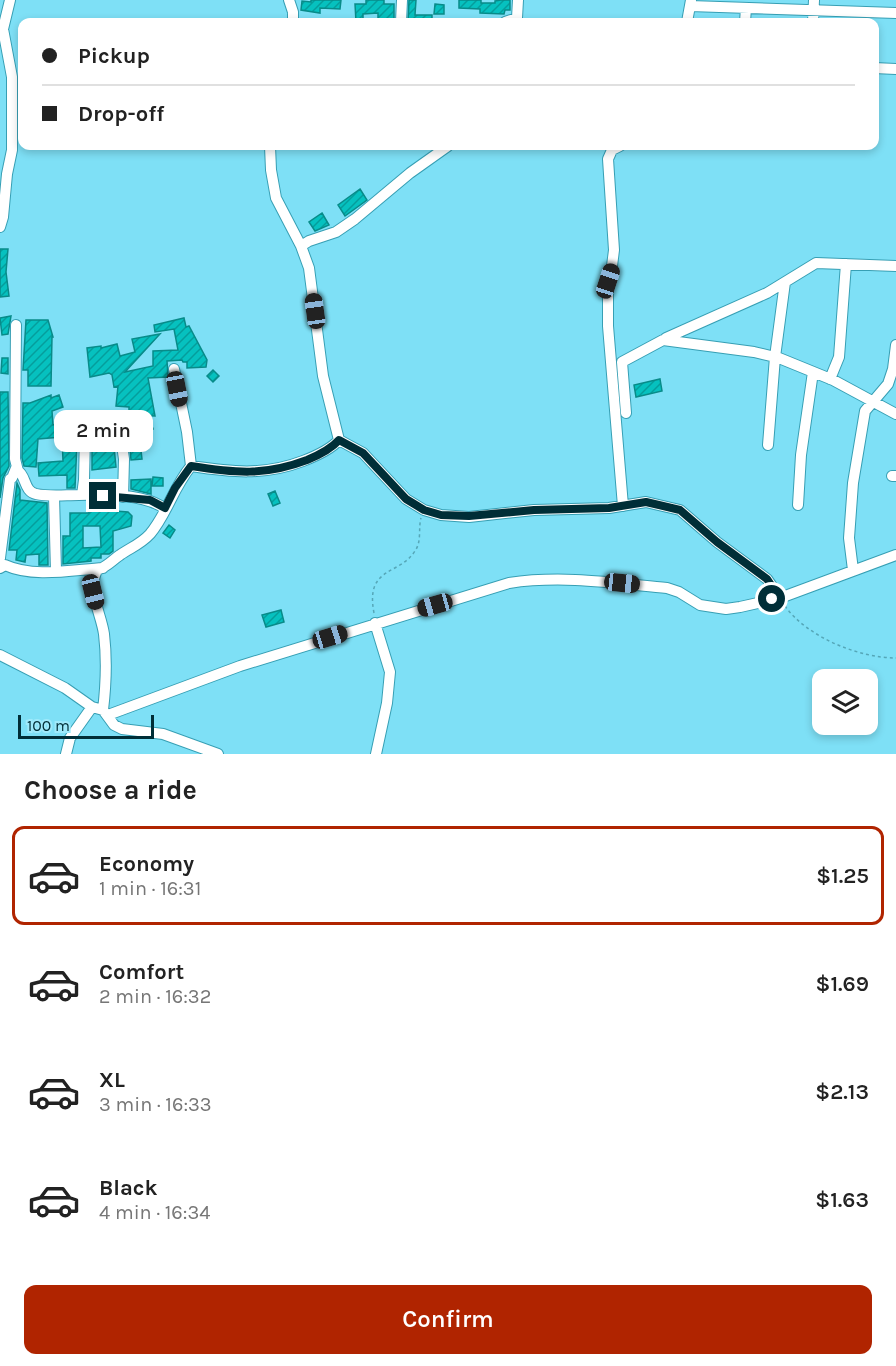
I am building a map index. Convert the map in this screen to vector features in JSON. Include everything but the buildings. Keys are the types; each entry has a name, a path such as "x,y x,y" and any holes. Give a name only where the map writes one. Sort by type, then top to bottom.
{"street":[{"path":"0,228 12,150 12,78 3,29 10,0"},
{"path":"289,0 293,18"},
{"path":"401,18 402,0"},
{"path":"517,18 518,0"},
{"path":"688,18 690,3 849,6 896,13"},
{"path":"879,68 896,69"},
{"path":"270,150 276,198 306,258 312,286 323,376 339,440 363,453 406,499 424,510 441,515 469,516 622,506 646,502 680,510 717,542 767,579 780,598"},
{"path":"301,246 336,232 443,150"},
{"path":"612,150 608,159 614,250 608,281 608,326 622,506"},
{"path":"626,413 622,362 663,340 767,293 816,262 896,266"},
{"path":"830,379 839,357 846,264"},
{"path":"768,445 775,357 785,282"},
{"path":"16,325 15,459 18,471"},
{"path":"663,340 743,350 775,357 830,379 896,414"},
{"path":"852,570 849,538 853,483 865,411 888,384 893,369 896,345"},
{"path":"106,713 104,634 92,582 97,570 105,568 152,532 175,488 191,466 187,432 174,369"},
{"path":"798,506 801,454 813,372"},
{"path":"82,495 85,435 87,432 117,428 120,431 124,459 123,497"},
{"path":"191,466 218,471 268,472 312,458 339,440"},
{"path":"0,558 10,479 16,468 33,493 150,500 165,508"},
{"path":"54,496 56,571"},
{"path":"106,713 240,666 494,587 527,581 588,579 667,588 679,592 700,605 726,609 780,598 896,555"},
{"path":"0,568 5,565 19,570 56,571 105,568"},
{"path":"376,623 390,672 387,703 376,754"},
{"path":"0,655 106,713 114,725 122,729 163,734 218,754"},
{"path":"66,754 70,738 92,706"}],"path":[{"path":"376,623 373,599 377,582 416,550 424,510"},
{"path":"780,598 800,622 813,633 868,655 896,658"}],"route":[{"path":"103,496 150,500 165,508 175,488 191,466 218,471 268,472 312,458 339,440 363,453 406,499 435,514 469,516 534,510 609,508 646,502 680,510 717,542 767,579 780,598 772,599"}]}
